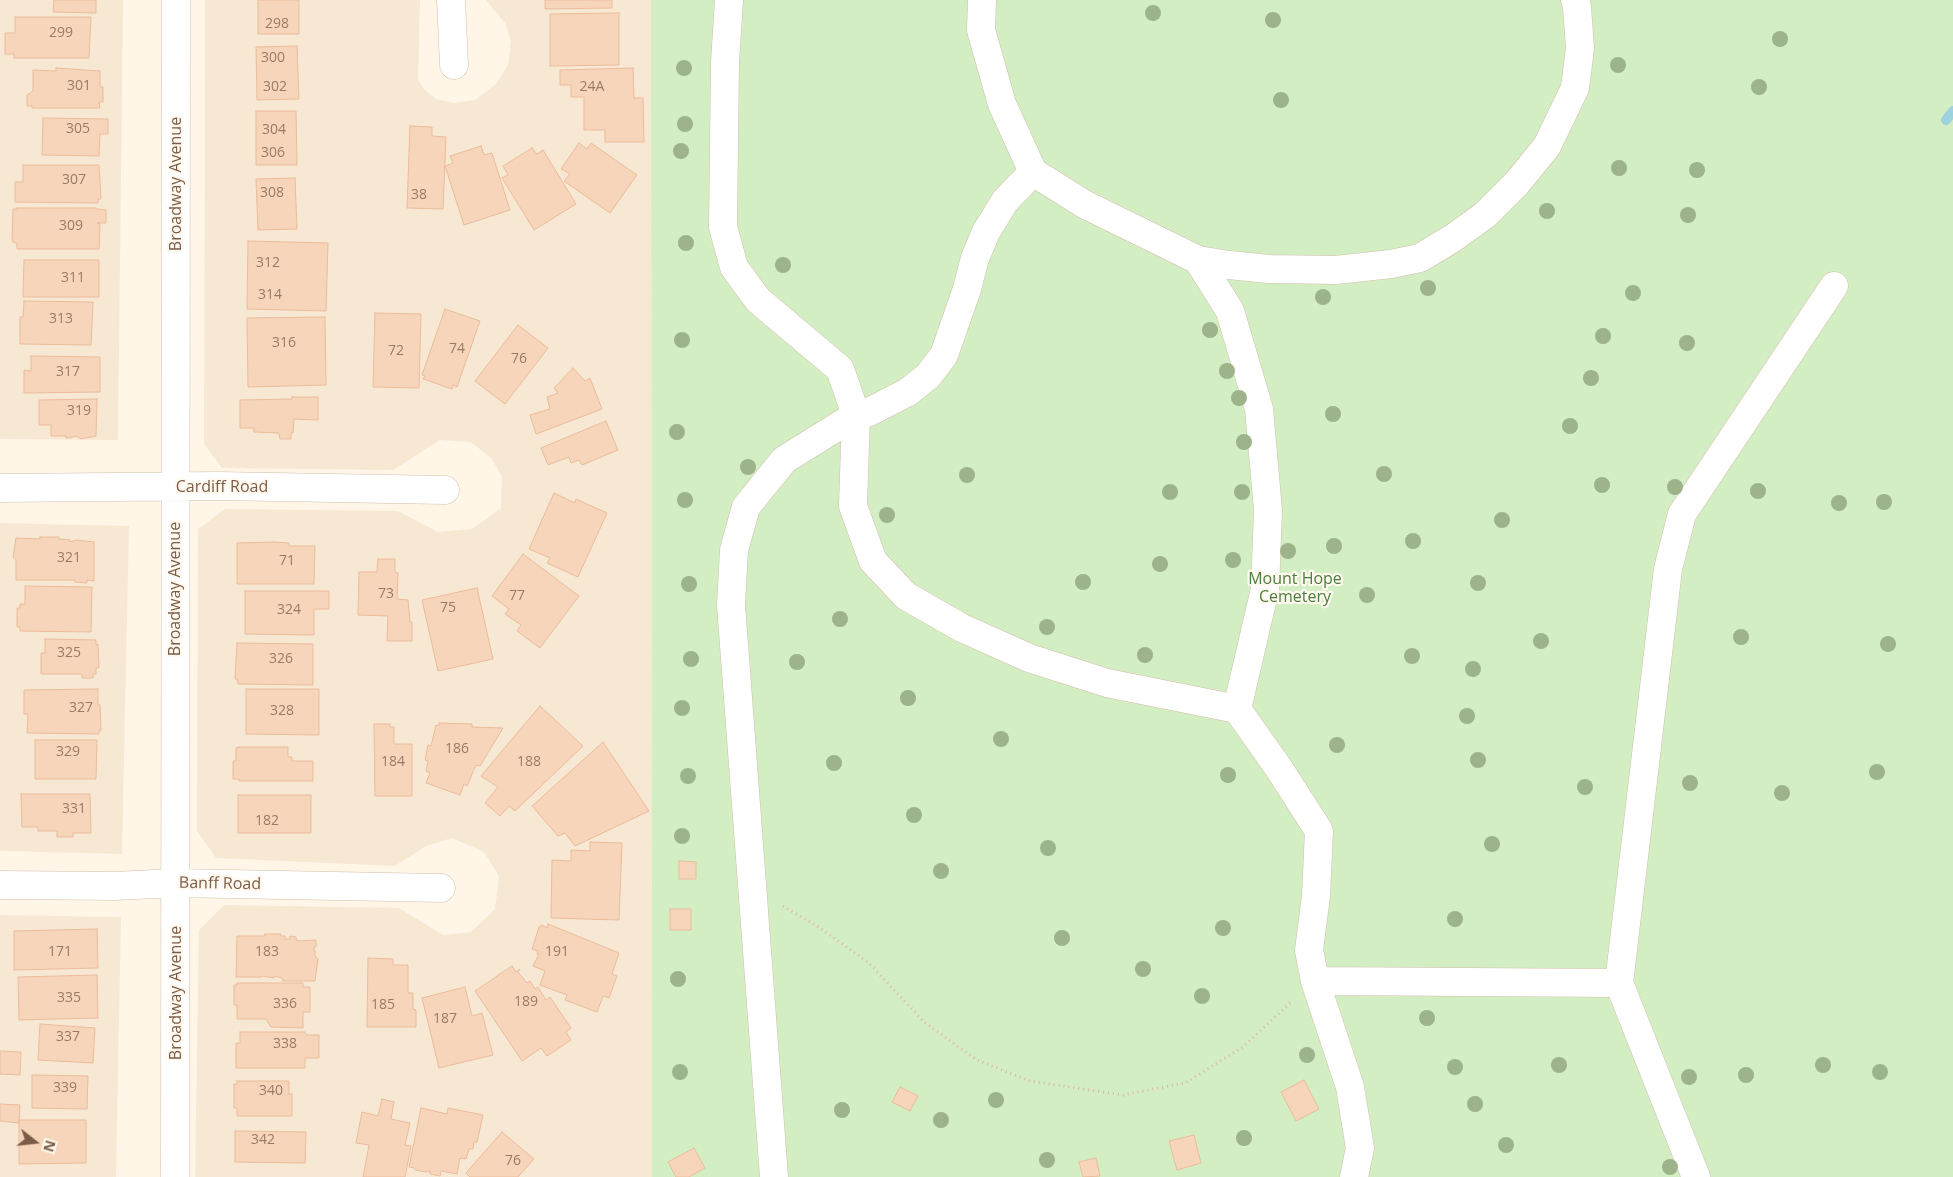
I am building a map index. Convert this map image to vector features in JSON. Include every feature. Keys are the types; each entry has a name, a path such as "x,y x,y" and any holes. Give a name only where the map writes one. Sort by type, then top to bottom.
{"street":[{"name":"Broadway Avenue","path":"175,1177 176,0"},
{"path":"451,0 454,65"},
{"path":"729,0 725,62 723,227 734,267 758,300 840,368 856,415 853,506 873,561 901,593 962,628 1029,658 1107,683 1237,709 1280,770 1319,831 1316,896 1309,950 1315,981 1350,1087 1360,1148 1354,1177"},
{"path":"982,0 981,30 1002,104 1033,172 1084,204 1198,260 1269,269 1345,270 1392,264 1420,258 1486,215 1517,183 1547,146 1575,88 1580,48 1575,0"},
{"path":"774,1177 731,605 734,550 746,507 784,460 856,415 869,412 908,392 928,376 944,355 967,289 975,258 986,232 1005,201 1033,172"},
{"path":"1198,260 1230,312 1259,409 1268,510 1265,589 1237,709"},
{"path":"1696,1177 1619,983 1668,569 1682,514 1834,286"},
{"name":"Cardiff Road","path":"0,488 176,487 445,490"},
{"name":"Banff Road","path":"0,885 115,886 176,883 441,888"},
{"path":"1315,981 1619,983"}],"path":[{"path":"752,888 817,926 869,963 924,1022 977,1060 1030,1080 1123,1095 1185,1084 1243,1047 1315,981"}],"shaded area":[{"path":"0,0 123,0 118,440 0,439"},
{"path":"205,0 420,0 418,80 424,89 436,99 454,103 475,100 496,84 508,65 511,41 505,23 486,0 651,0 652,1177 195,1177 199,930 224,905 399,908 443,935 471,932 495,909 499,876 484,852 452,838 426,846 395,866 216,858 197,831 198,529 225,509 398,511 438,532 472,529 501,508 502,477 492,459 471,442 440,440 393,470 222,468 204,444"},
{"path":"0,523 129,526 122,854 0,851"},
{"path":"0,915 121,917 116,1177 0,1177"}],"green space":[{"name":"Mount Hope Cemetery","path":"651,0 1953,0 1953,1177 652,1177"}],"building":[{"path":"54,0 96,0 96,13 53,12"},
{"path":"258,0 299,0 299,34 258,34"},
{"path":"545,0 612,0 612,8 545,9"},
{"path":"619,13 619,65 550,66 550,14"},
{"path":"15,17 91,17 89,58 14,58 14,54 5,54 5,33 15,33"},
{"path":"297,46 299,99 257,100 256,47"},
{"path":"56,68 100,71 100,87 103,87 103,102 99,102 100,108 32,108 32,106 27,106 27,95 33,91 33,70 56,71"},
{"path":"633,68 634,98 643,98 644,142 605,142 605,130 584,130 584,97 571,97 571,85 560,85 560,70"},
{"path":"256,111 296,111 297,165 256,165"},
{"path":"43,118 108,119 108,134 100,134 99,156 42,155"},
{"path":"410,126 432,127 432,136 446,137 443,209 407,208"},
{"path":"579,143 587,149 591,143 637,175 610,213 564,181 570,174 561,169"},
{"path":"481,146 484,155 492,153 510,210 464,225 445,166 453,163 450,156"},
{"path":"532,148 537,154 543,150 576,204 534,230 502,178 508,175 503,166"},
{"path":"23,165 99,165 101,199 98,199 98,203 15,202 15,182 23,182"},
{"path":"295,178 297,229 258,230 256,179"},
{"path":"96,208 106,210 106,223 97,223 100,224 99,249 17,249 17,244 12,241 13,209"},
{"path":"248,241 328,243 326,311 247,309"},
{"path":"24,260 99,260 99,297 23,297"},
{"path":"24,301 93,302 91,345 20,344 20,317 23,317"},
{"path":"445,309 480,321 457,387 453,385 452,389 423,379 425,376 422,375"},
{"path":"375,313 421,314 419,388 373,387"},
{"path":"325,317 326,385 248,387 247,318"},
{"path":"518,325 548,348 505,404 475,381"},
{"path":"31,356 100,357 100,392 24,393 24,370 31,371"},
{"path":"573,368 585,381 590,378 602,409 536,434 530,415 550,409 547,397 558,393 554,388"},
{"path":"292,397 318,397 318,420 294,419 291,439 280,439 279,433 254,432 254,428 240,428 240,400 292,399"},
{"path":"97,399 96,436 81,439 77,436 66,438 66,436 51,436 51,425 39,425 39,400"},
{"path":"606,421 618,450 582,465 579,460 571,463 569,457 548,465 541,448"},
{"path":"554,493 575,503 576,499 607,513 578,577 547,563 550,558 529,549"},
{"path":"40,537 59,537 59,539 70,540 70,542 76,540 94,542 94,581 87,580 87,583 75,582 75,580 16,580 16,560 13,557 16,538 40,539"},
{"path":"237,543 289,543 289,546 315,546 314,584 237,584"},
{"path":"523,554 579,596 540,648 517,631 521,625 505,614 509,609 492,596"},
{"path":"378,559 395,559 395,572 398,573 397,599 408,600 410,622 412,622 412,641 387,641 388,616 358,615 359,572 377,572"},
{"path":"25,586 92,587 91,632 20,631 20,627 17,627 17,608 20,608 20,604 25,604"},
{"path":"477,588 493,659 438,671 422,600"},
{"path":"245,591 329,591 329,609 314,609 314,635 245,634"},
{"path":"45,639 96,640 96,645 98,644 99,668 96,668 96,674 93,674 93,678 82,678 82,674 41,674 41,653 45,653"},
{"path":"237,643 313,644 313,685 238,684 237,679 235,679"},
{"path":"98,689 101,731 99,730 99,734 27,733 28,714 24,714 24,690"},
{"path":"246,689 319,689 319,735 246,734"},
{"path":"540,706 583,746 515,811 509,806 500,816 485,803 498,787 481,776"},
{"path":"439,723 472,724 472,727 503,728 480,766 476,765 467,786 464,784 460,795 426,783 430,773 426,771 428,761 425,760 428,745 431,746 436,725 439,726"},
{"path":"374,724 390,724 390,727 394,727 394,744 412,744 412,796 375,796"},
{"path":"35,740 97,740 96,779 35,779"},
{"path":"603,742 649,811 575,846 565,833 558,836 532,806"},
{"path":"288,747 288,757 292,757 292,761 313,761 313,781 239,781 239,779 233,779 233,761 236,761 236,748"},
{"path":"21,794 90,794 91,833 73,833 73,837 57,837 57,831 38,831 38,827 22,827"},
{"path":"238,795 311,795 311,833 238,833"},
{"path":"590,842 622,843 619,920 551,918 552,860 571,861 571,850 590,851"},
{"path":"679,861 696,862 696,879 679,879"},
{"path":"670,909 691,909 691,930 670,930"},
{"path":"548,924 619,953 612,974 617,976 609,998 603,996 597,1012 565,1000 567,995 540,985 545,971 533,966 539,954 537,954 538,951 532,949 539,927 542,925 547,928"},
{"path":"97,929 98,968 14,970 14,931"},
{"path":"265,934 281,934 281,936 285,936 285,939 290,939 290,936 296,937 296,940 299,941 316,940 314,951 318,959 315,981 283,981 282,978 274,976 274,978 263,976 236,977 237,936 265,936"},
{"path":"368,958 393,959 393,965 408,965 408,993 413,993 416,1027 367,1027"},
{"path":"512,966 516,972 520,969 518,972 527,983 530,981 535,989 538,987 546,1000 550,997 571,1028 566,1032 571,1040 547,1056 541,1048 522,1061 475,991"},
{"path":"97,975 98,1018 19,1020 18,977"},
{"path":"237,983 303,983 303,987 310,987 310,1012 303,1012 303,1028 271,1027 266,1019 237,1019 237,1005 234,1005 234,985 237,985"},
{"path":"465,987 472,1016 482,1013 493,1055 439,1068 422,998"},
{"path":"40,1024 95,1028 93,1063 38,1060"},
{"path":"240,1032 305,1032 306,1035 319,1035 319,1058 305,1058 305,1068 236,1068 236,1043 240,1043"},
{"path":"0,1051 21,1052 20,1075 0,1074"},
{"path":"32,1075 88,1076 87,1109 32,1108"},
{"path":"1304,1080 1319,1109 1296,1121 1281,1092"},
{"path":"237,1081 289,1081 289,1094 292,1094 292,1116 237,1116 237,1108 234,1108 234,1084 237,1084"},
{"path":"900,1087 918,1096 910,1111 892,1102"},
{"path":"382,1099 394,1102 391,1119 410,1123 405,1145 411,1146 405,1177 363,1177 369,1145 356,1143 362,1112 378,1116"},
{"path":"0,1104 20,1105 19,1123 0,1121"},
{"path":"421,1108 447,1114 448,1108 483,1115 477,1142 474,1142 473,1149 469,1149 466,1159 460,1158 457,1174 441,1171 440,1176 430,1174 430,1171 425,1172 409,1167"},
{"path":"19,1120 86,1120 86,1163 19,1164"},
{"path":"235,1131 306,1132 305,1163 235,1162"},
{"path":"502,1132 534,1159 518,1177 470,1177 466,1173"},
{"path":"1194,1135 1201,1163 1177,1170 1169,1141"},
{"path":"694,1148 705,1168 689,1177 676,1177 668,1162"},
{"path":"1096,1158 1100,1176 1083,1177 1079,1162"}],"waterway":[{"path":"1946,120 1953,111"}]}
